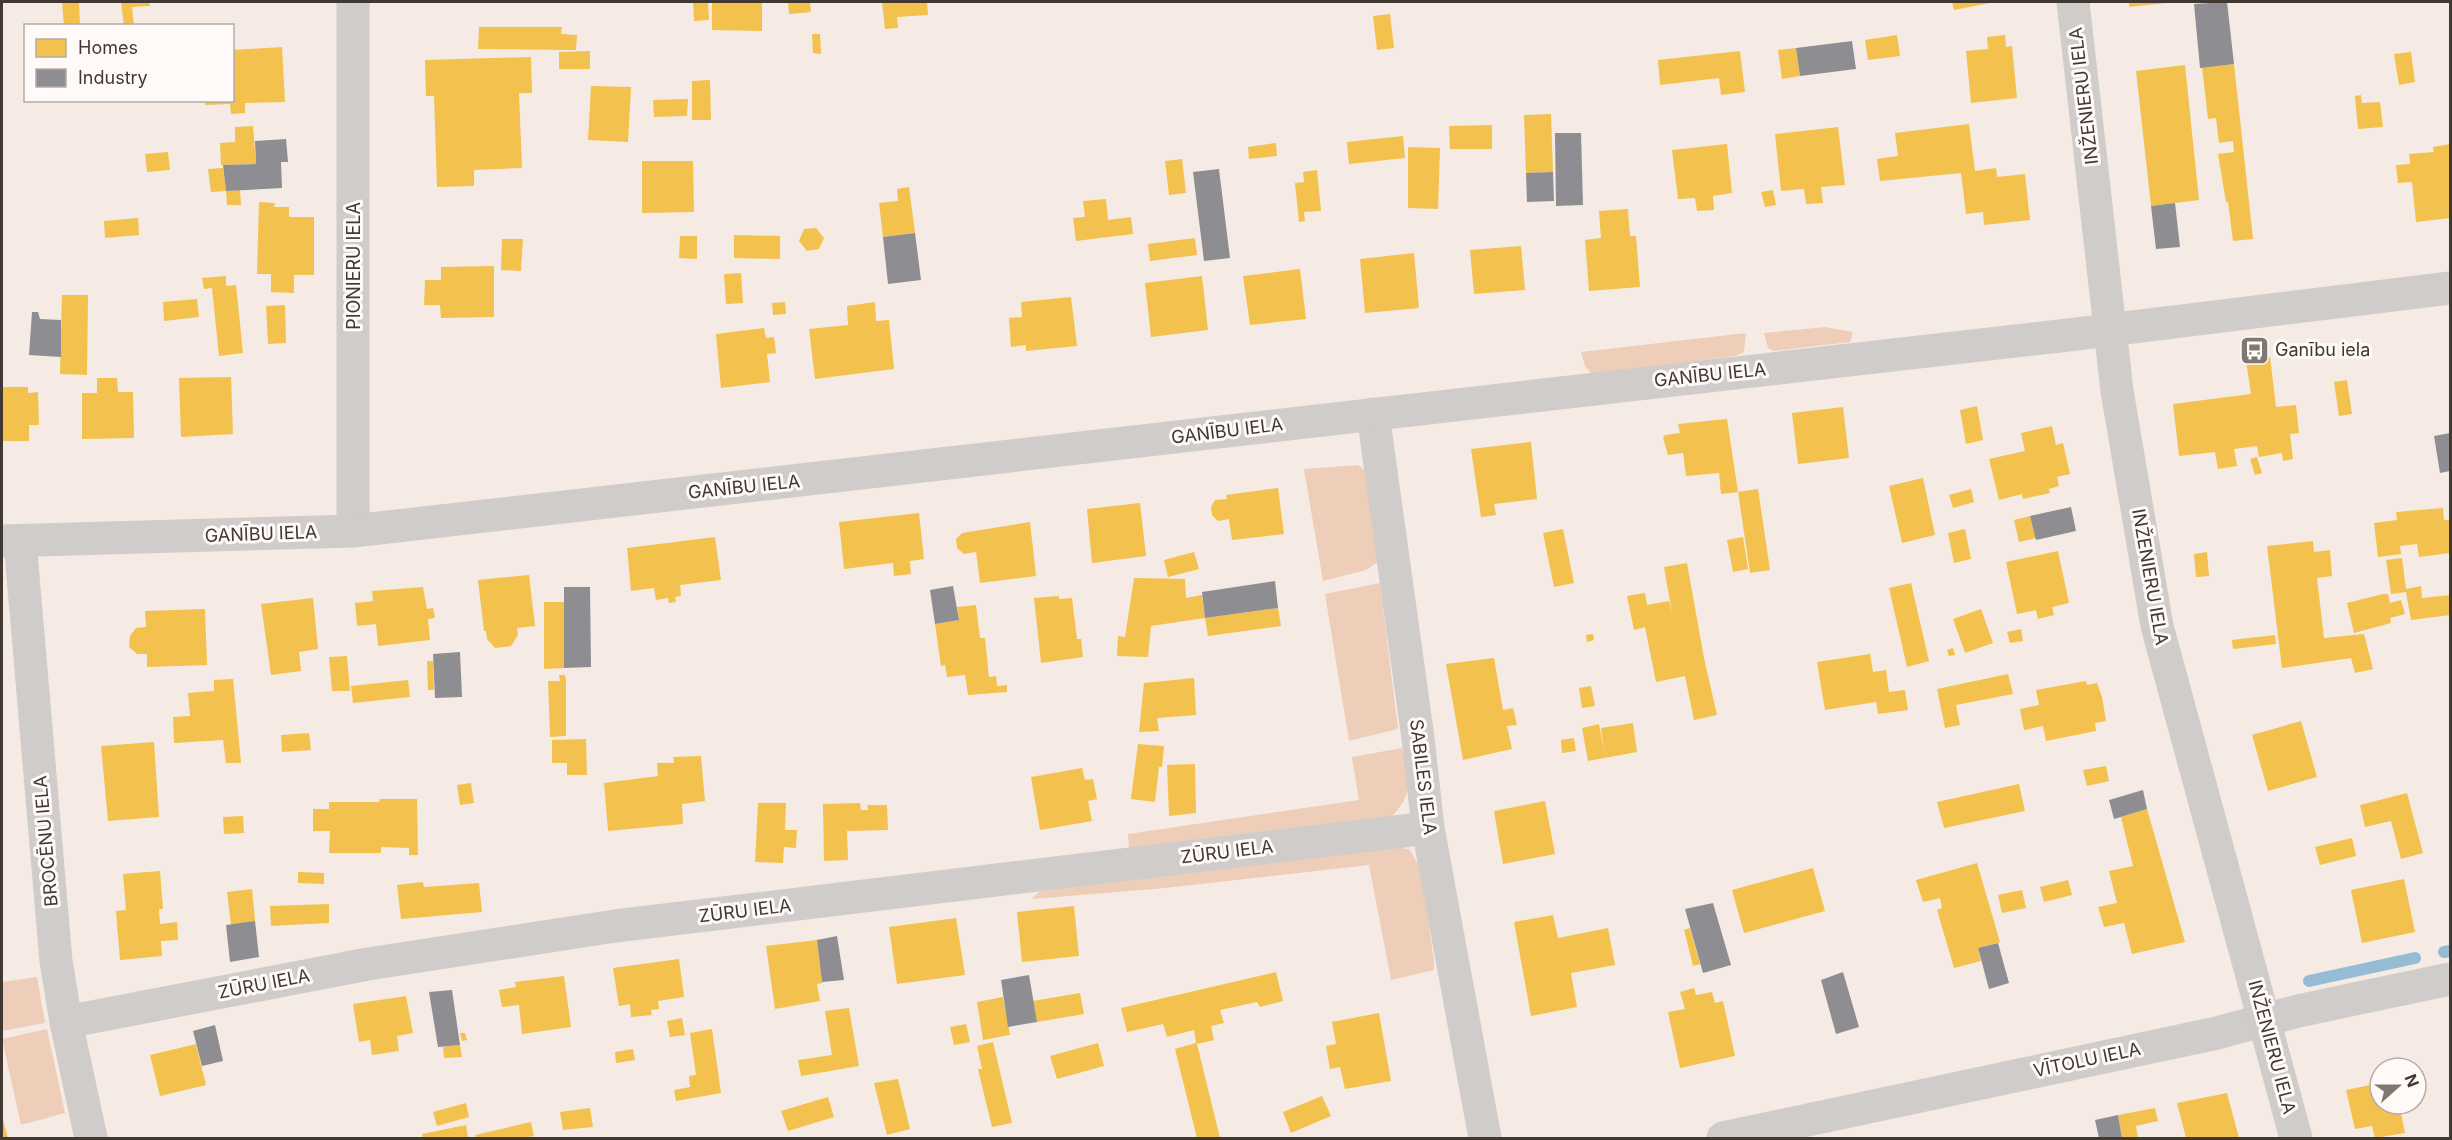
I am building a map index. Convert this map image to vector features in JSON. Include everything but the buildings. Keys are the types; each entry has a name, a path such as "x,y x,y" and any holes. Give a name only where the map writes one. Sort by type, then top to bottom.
{"street":[{"name":"PIONIERU IELA","path":"353,2 353,531"},
{"name":"INŽENIERU IELA","path":"2073,2 2117,391 2157,626 2296,1138"},
{"name":"GANĪBU IELA","path":"11,541 353,531 2451,288"},
{"name":"SABILES IELA","path":"1373,414 1418,738 1428,828 1485,1138"},
{"name":"BROCĒNU IELA","path":"11,541 56,961 66,1022 91,1138"},
{"name":"ZŪRU IELA","path":"66,1022 368,964 615,927 1428,828"},
{"name":"VĪTOLU IELA","path":"1724,1138 2451,979"}],"shaded area":[{"path":"1825,327 1853,332 1850,342 1773,351 1768,348 1764,333"},
{"path":"1746,333 1744,352 1735,356 1592,375 1585,366 1581,352"},
{"path":"1358,465 1368,473 1378,562 1366,570 1323,581 1304,469"},
{"path":"1380,583 1398,729 1349,741 1325,594"},
{"path":"1402,748 1408,776 1407,793 1392,816 1129,851 1128,834 1359,800 1352,757"},
{"path":"1391,845 1410,850 1421,870 1434,970 1391,980 1369,865 1165,888 1032,899 1039,892 1093,883"},
{"path":"37,977 45,1023 2,1031 2,982"},
{"path":"47,1029 65,1113 21,1125 2,1039"}],"waterway":[{"path":"2444,952 2450,951"},
{"path":"2309,981 2415,958"}],"place":[{"name":"Ganību iela","path":"2254,350"}]}
